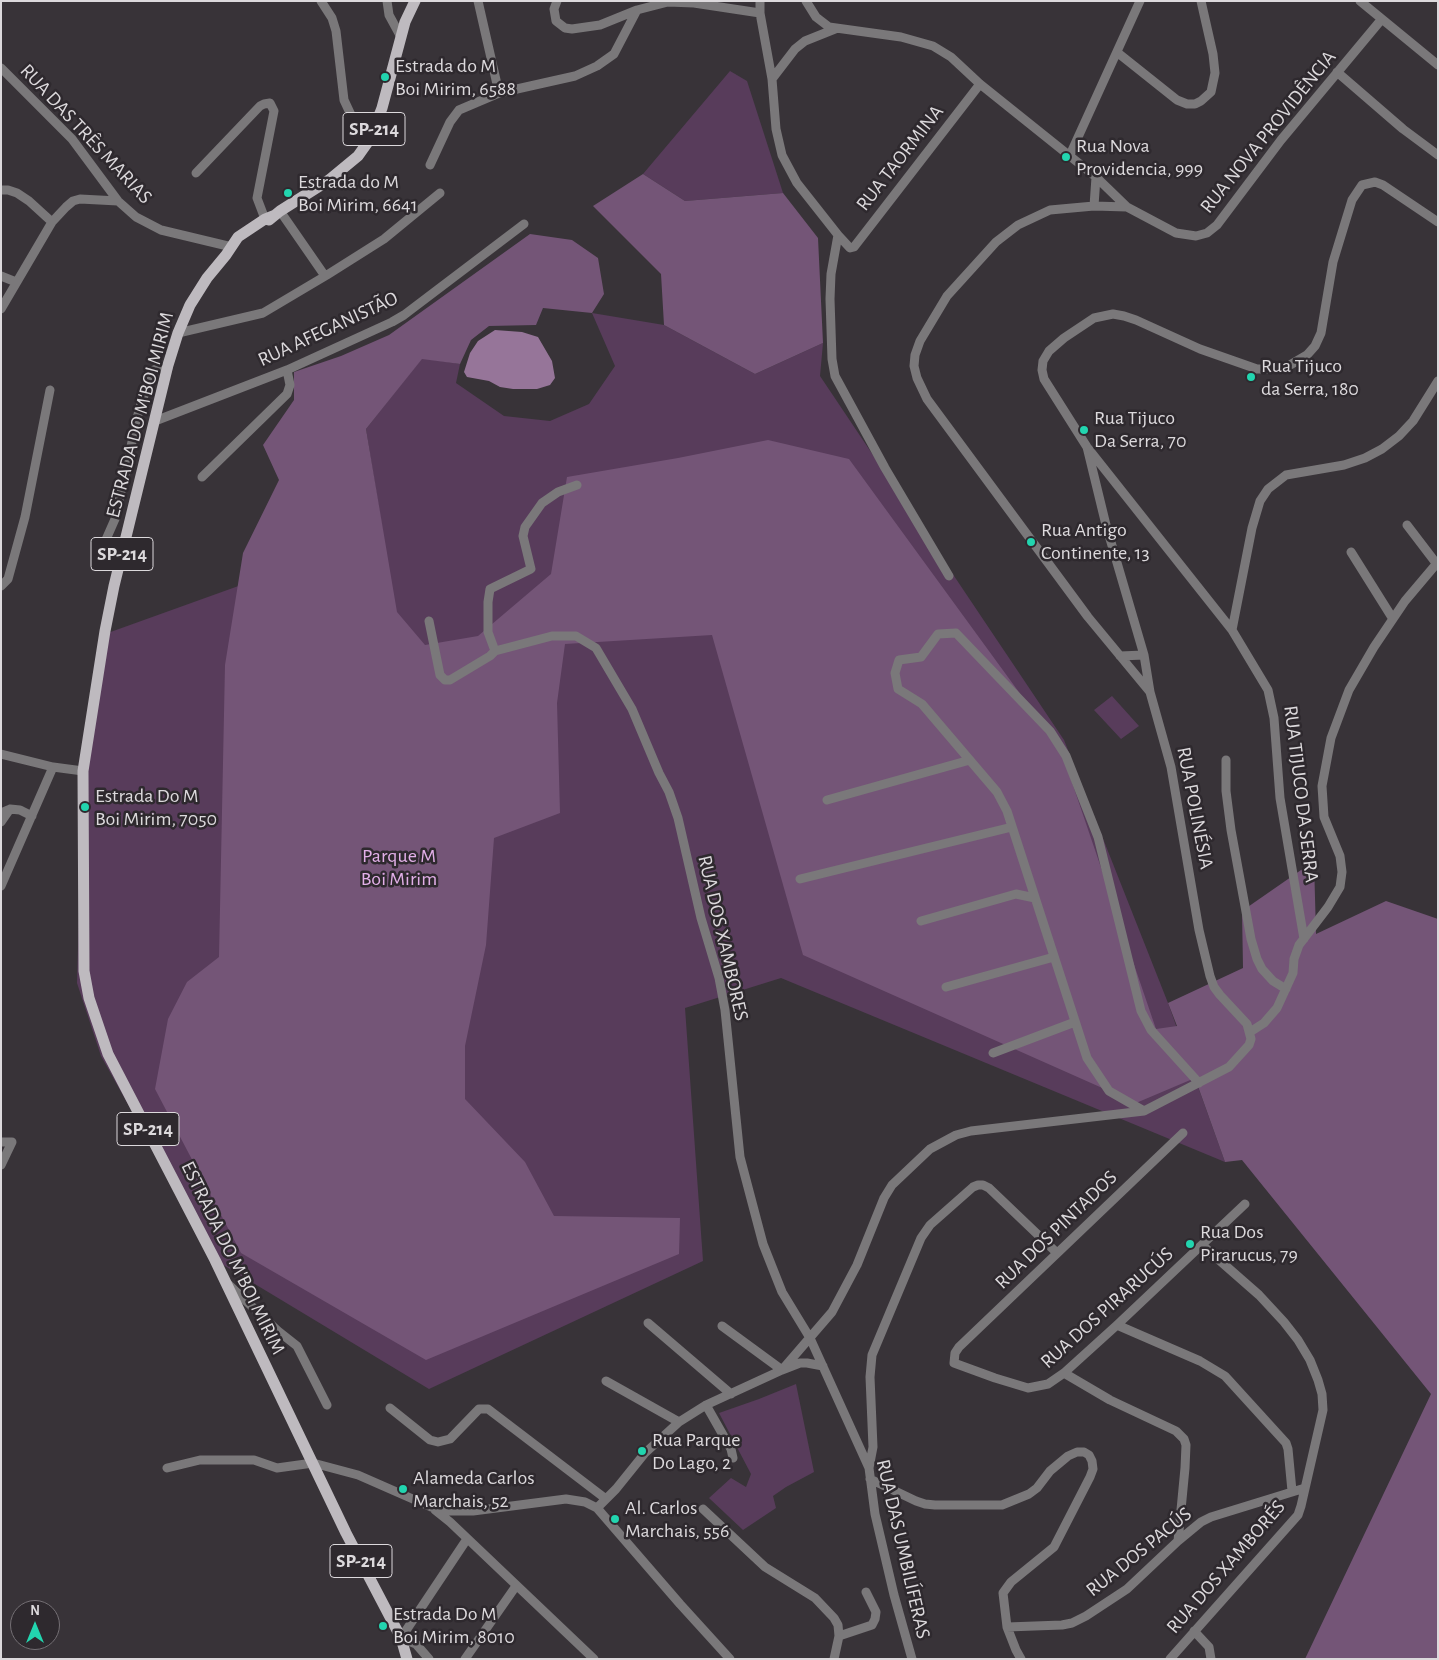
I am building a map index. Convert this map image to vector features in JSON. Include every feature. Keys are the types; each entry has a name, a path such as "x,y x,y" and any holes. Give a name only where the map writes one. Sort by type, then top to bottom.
{"main road":[{"name":"ESTRADA DO M'BOI MIRIM","path":"407,1659 401,1638 346,1533 224,1280 108,1054 89,998 84,971 83,771 108,616 178,332 190,305 207,278 229,251 274,215 329,180 358,156 370,139 382,108 405,22 415,1"}],"street":[{"path":"321,1 332,18 336,31 344,100 351,115 370,139"},
{"path":"387,1 389,15 402,37"},
{"path":"478,1 499,93"},
{"path":"760,1 760,13 772,79 776,129 782,155 797,183 838,235 831,274 830,299 832,359 835,376 885,468 950,576"},
{"name":"RUA NOVA PROVIDÊNCIA","path":"806,1 809,9 824,25 835,29 901,37 928,44 951,57 980,84 1096,177 1127,207 1176,233 1196,236 1207,233 1217,225 1281,140 1381,20"},
{"path":"1069,157 1118,53 1140,1"},
{"path":"1118,53 1177,100 1187,104 1195,104 1201,101 1210,92 1215,72 1213,54 1201,1"},
{"path":"1360,1 1438,65"},
{"path":"557,2 554,9 556,21 565,28 572,29 600,24 637,10 674,2 694,3 760,13"},
{"path":"430,165 450,122 459,110 499,93 575,76 597,66 614,54 637,10"},
{"path":"772,79 795,49 805,41 835,29"},
{"name":"RUA DAS TRÊS MARIAS","path":"1,68 72,139 118,200 136,217 161,230 229,251"},
{"path":"1337,72 1403,129 1438,154"},
{"name":"RUA TAORMINA","path":"838,235 850,248 854,247 980,84"},
{"path":"196,173 260,106 270,103 274,111 257,198 274,215 325,276"},
{"path":"1094,206 1096,177"},
{"name":"RUA TIJUCO DA SERRA","path":"1304,939 1280,798 1272,704 1268,690 1232,630 1088,447 1044,378 1042,370 1043,361 1049,351 1064,338 1094,318 1114,314 1124,316 1200,350 1257,369 1274,369 1290,365 1307,355 1315,346 1321,333 1333,262 1352,200 1362,185 1375,182 1383,185 1438,222"},
{"path":"1,190 17,193 52,222"},
{"path":"178,332 263,313 384,239 440,193"},
{"path":"1,309 52,222 66,206 77,200 118,200"},
{"path":"1127,207 1094,206 1050,210 1018,225 996,242 947,296 920,340 914,366 917,378 927,399 1029,538 1150,692"},
{"name":"RUA AFEGANISTÃO","path":"155,421 287,370 404,315 524,224"},
{"path":"1,276 16,282"},
{"path":"97,560 115,519 139,410 146,387 154,370 168,368"},
{"path":"202,477 287,394 290,385 287,370"},
{"path":"1232,630 1252,528 1260,501 1268,489 1286,475 1344,465 1365,458 1382,449 1399,436 1413,421 1438,381"},
{"path":"1,586 8,579 25,518 50,390"},
{"name":"RUA POLINÉSIA","path":"1088,447 1106,525 1144,655 1150,692 1171,767 1199,930 1210,976 1214,987 1247,1024 1250,1032"},
{"path":"429,621 440,675 445,680 450,680 490,656 495,651 488,632 490,589 531,569 523,536 526,527 542,503 558,492 577,485"},
{"path":"782,1370 832,1312 850,1280 884,1198 892,1186 930,1149 956,1135 971,1131 1144,1111 1229,1067 1246,1050 1251,1039 1250,1032 1264,1023 1277,1008 1292,973 1299,945 1328,907 1340,887 1342,872 1340,856 1324,817 1322,800 1322,786 1331,738 1349,690 1374,647 1437,562 1406,525"},
{"path":"1351,552 1393,619"},
{"path":"1144,1111 1109,1091 1087,1058 1007,811 997,792 922,704 898,689 895,673 899,660 921,657 938,634 956,633 1050,731 1066,756 1098,837 1141,1011 1151,1030 1199,1083"},
{"name":"RUA DOS XAMBORES","path":"495,651 552,636 576,636 596,648 635,716 656,767 669,792 678,818 701,918 722,994 740,1157 763,1244 782,1292 810,1338"},
{"path":"1120,656 1144,655"},
{"path":"1,754 53,767 83,771"},
{"path":"827,800 970,760"},
{"path":"1226,760 1226,791 1230,820 1251,939 1256,958 1262,969 1273,981 1286,989"},
{"path":"1,886 53,767"},
{"path":"1,822 6,811 20,810 32,816"},
{"path":"800,879 1012,827"},
{"path":"921,921 1016,894 1035,898"},
{"path":"946,987 1054,957"},
{"path":"993,1054 1075,1022"},
{"name":"RUA DOS PINTADOS","path":"955,1353 958,1347 1183,1133"},
{"path":"1,1142 12,1142 1,1165"},
{"path":"869,1468 873,1447 870,1377 872,1355 921,1238 930,1226 973,1187 983,1186 989,1188 1057,1253"},
{"name":"RUA DOS PIRARUCÚS","path":"955,1353 954,1363 995,1378 1028,1388 1048,1384 1064,1373 1117,1325 1245,1204"},
{"name":"RUA DOS XAMBORÉS","path":"1170,1659 1293,1521 1301,1506 1323,1410 1322,1394 1310,1360 1298,1340 1259,1295 1202,1245"},
{"path":"224,1280 296,1346 328,1405"},
{"path":"648,1322 731,1394"},
{"path":"1117,1325 1200,1361 1225,1376 1286,1443 1292,1491"},
{"path":"722,1326 782,1370"},
{"name":"RUA DAS UMBILÍFERAS","path":"810,1338 869,1468 875,1514 894,1596 912,1659"},
{"path":"597,1508 645,1453 678,1422 706,1405 800,1363 807,1362 823,1366"},
{"path":"1064,1373 1110,1400 1176,1431 1184,1439 1186,1446 1185,1468 1178,1541"},
{"path":"606,1381 678,1422"},
{"path":"706,1405 731,1449 733,1458"},
{"path":"390,1408 430,1440 438,1442 450,1439 479,1409 488,1409 606,1499"},
{"path":"870,1479 916,1502 925,1504 1002,1505 1029,1494 1037,1488 1050,1471 1068,1456 1077,1452 1084,1452 1089,1455 1092,1461 1090,1477 1054,1547 1011,1582 1003,1593 1007,1628 1021,1659"},
{"path":"167,1468 200,1460 254,1460 277,1468 313,1463 358,1475 431,1507 446,1511 473,1511 566,1498 585,1502 597,1508 730,1659"},
{"name":"RUA DOS PACÚS","path":"1007,1628 1072,1623 1086,1616 1126,1589 1191,1529 1211,1517 1305,1488"},
{"path":"431,1507 467,1538 594,1659"},
{"path":"703,1509 765,1567 815,1598 834,1618 838,1624 839,1636 834,1659"},
{"path":"430,1659 416,1644 401,1638 467,1538"},
{"path":"465,1659 516,1586"},
{"path":"839,1636 872,1624 876,1612 866,1592"},
{"path":"1194,1631 1208,1647 1210,1659"}],"green space":[{"path":"730,71 747,81 783,193 685,201 643,174"},
{"path":"643,174 685,201 783,193 818,238 823,343 755,374 664,325 661,274 593,206"},
{"name":"Parque M Boi Mirim","path":"530,234 572,240 598,258 604,294 592,313 543,308 536,325 489,326 471,340 460,364 422,359 366,429 397,612 425,645 478,636 551,574 567,477 768,440 849,459 1048,732 1064,759 1156,1029 1177,1026 1168,1003 1243,968 1242,911 1314,861 1316,934 1386,901 1438,919 1438,1659 1305,1659 1431,1394 1242,1160 1225,1162 1195,1078 1136,1103 803,955 712,635 565,644 557,703 560,813 494,838 486,945 465,1046 465,1099 525,1162 554,1216 680,1218 679,1254 426,1360 241,1253 155,1089 168,1019 187,982 219,957 225,665 243,553 279,480 263,445 294,400 294,372 341,356 389,335"},
{"name":"Parque M Boi Mirim","path":"592,313 664,325 755,374 823,343 820,376 1064,740 1168,1003 1225,1162 781,978 685,1008 703,1261 429,1389 215,1260 101,1056 77,983 83,771 105,634 383,534 366,429 422,358 460,364 456,383 504,416 550,421 589,404 615,366"},
{"path":"1112,696 1139,726 1121,739 1094,710"},
{"path":"796,1384 814,1472 773,1496 776,1508 743,1530 709,1498 731,1478 746,1487 751,1474 719,1413"}],"shaded area":[{"path":"495,330 522,332 538,337 552,361 555,378 550,385 537,389 513,389 500,387 489,381 467,377 464,372 470,353 478,341"}],"place":[{"name":"Estrada do M Boi Mirim, 6588","path":"385,77"},
{"name":"Rua Nova Providencia, 999","path":"1066,157"},
{"name":"Estrada do M Boi Mirim, 6641","path":"288,193"},
{"name":"Rua Tijuco da Serra, 180","path":"1251,377"},
{"name":"Rua Tijuco Da Serra, 70","path":"1084,430"},
{"name":"Rua Antigo Continente, 13","path":"1031,542"},
{"name":"Estrada Do M Boi Mirim, 7050","path":"85,807"},
{"name":"Rua Dos Pirarucus, 79","path":"1190,1244"},
{"name":"Rua Parque Do Lago, 2","path":"642,1451"},
{"name":"Alameda Carlos Marchais, 52","path":"403,1489"},
{"name":"Al. Carlos Marchais, 556","path":"615,1519"},
{"name":"Estrada Do M Boi Mirim, 8010","path":"383,1626"}]}
